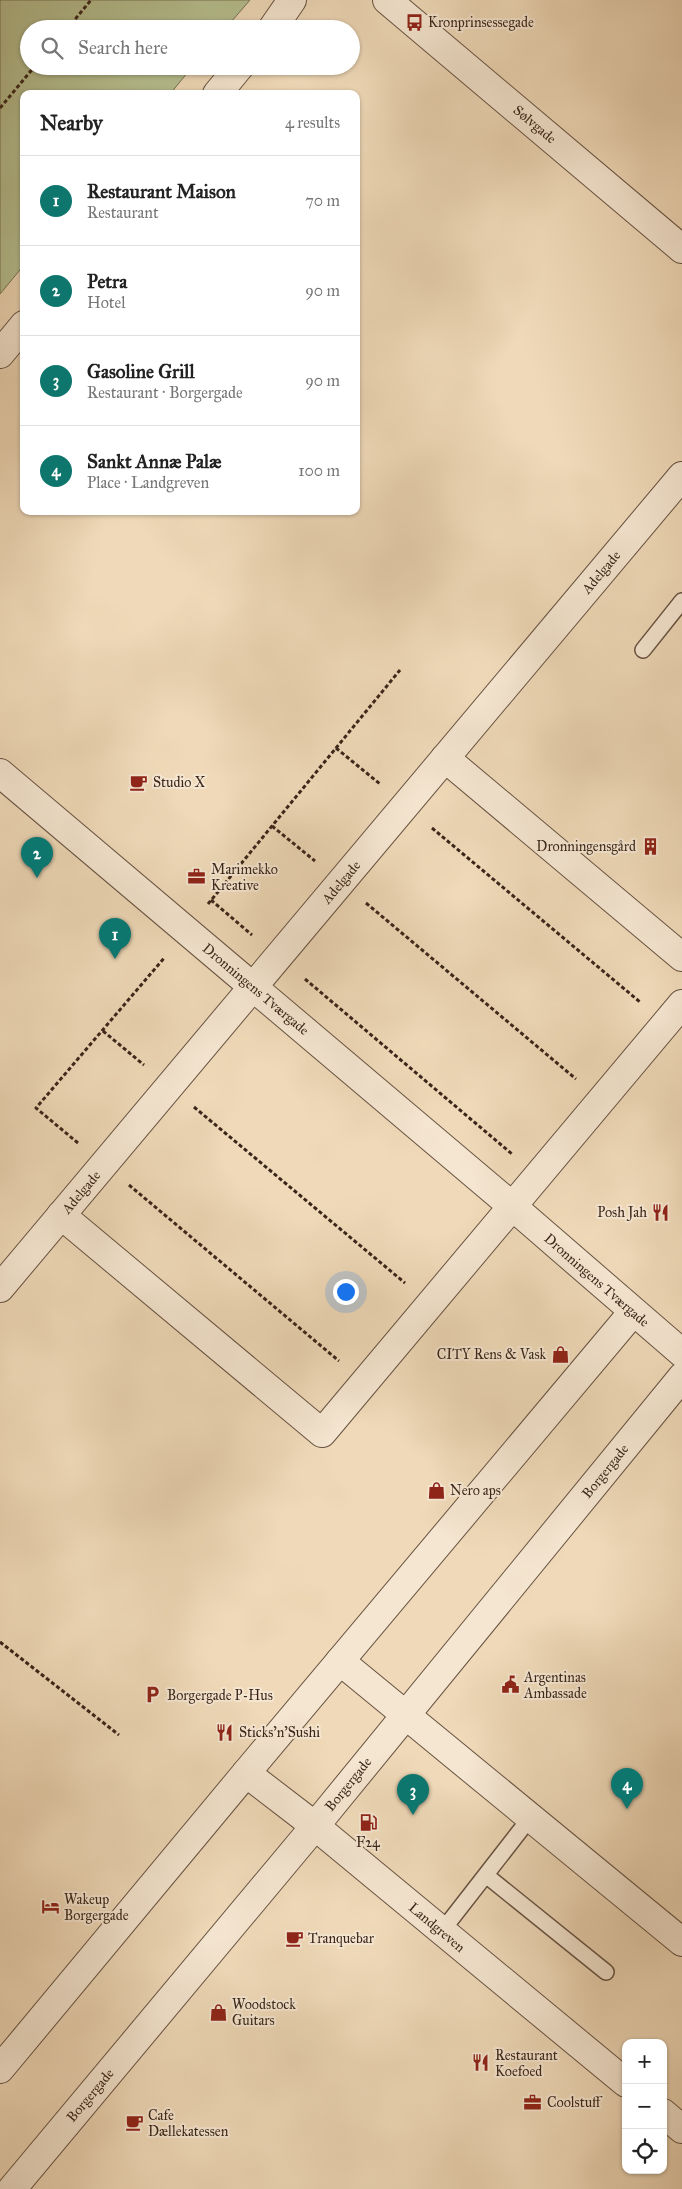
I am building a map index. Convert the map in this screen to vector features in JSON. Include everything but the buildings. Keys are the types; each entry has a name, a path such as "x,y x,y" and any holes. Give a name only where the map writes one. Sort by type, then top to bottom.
{"street":[{"path":"278,20 292,0"},
{"name":"Sølvgade","path":"387,0 682,249"},
{"path":"220,90 233,75"},
{"path":"0,354 20,330"},
{"name":"Adelgade","path":"0,1288 445,758 677,491"},
{"path":"445,758 682,957"},
{"name":"Dronningens Tværgade","path":"0,773 512,1206 633,1312 678,1342"},
{"path":"61,1215 322,1433 674,1014"},
{"path":"0,2069 633,1312"},
{"name":"Borgergade","path":"9,2181 315,1826 682,1376"},
{"path":"340,1661 682,1942"},
{"name":"Landgreven","path":"246,1773 315,1826 622,2079"},
{"path":"667,2117 682,2129"}],"lane":[{"path":"643,650 682,601"},
{"path":"442,1931 487,1876 530,1818"},
{"path":"487,1876 606,1972"}],"path":[{"path":"74,20 91,0"},
{"path":"0,108 28,75"},
{"path":"364,1382 36,1108 103,1031 400,670"},
{"path":"336,748 406,805 674,1014"},
{"path":"272,826 601,1100"},
{"path":"211,900 537,1175"},
{"path":"103,1031 430,1304"},
{"path":"0,1642 119,1735"}],"green space":[{"path":"0,0 250,0 233,20 20,20 20,75 186,75 173,90 20,90 20,270 0,294"}],"place":[{"name":"Kronprinsessegade","path":"414,22"},
{"name":"Studio X","path":"139,782"},
{"name":"Dronningensgård","path":"650,846"},
{"name":"Marimekko Kreative","path":"197,877"},
{"name":"Petra","path":"37,878"},
{"name":"Restaurant Maison","path":"115,959"},
{"name":"Posh Jah","path":"661,1212"},
{"name":"CITY Rens & Vask","path":"560,1354"},
{"name":"Nero aps","path":"436,1490"},
{"name":"Argentinas Ambassade","path":"510,1685"},
{"name":"Borgergade P-Hus","path":"153,1695"},
{"name":"Sticks'n'Sushi","path":"225,1732"},
{"name":"Sankt Annæ Palæ","path":"627,1809"},
{"name":"Gasoline Grill","path":"413,1815"},
{"name":"F24","path":"368,1822"},
{"name":"Wakeup Borgergade","path":"50,1907"},
{"name":"Tranquebar","path":"294,1938"},
{"name":"Woodstock Guitars","path":"218,2012"},
{"name":"Restaurant Koefoed","path":"481,2063"},
{"name":"Coolstuff","path":"533,2102"},
{"name":"Cafe Dællekatessen","path":"134,2123"}]}
